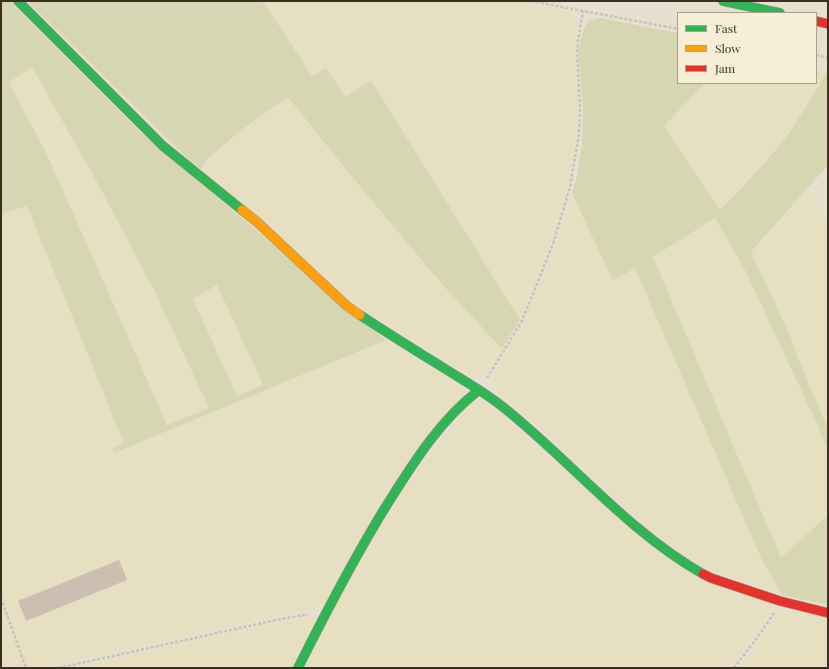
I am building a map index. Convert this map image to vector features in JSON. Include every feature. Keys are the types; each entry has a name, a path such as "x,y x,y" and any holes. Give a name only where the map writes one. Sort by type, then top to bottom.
{"main road":[{"path":"18,1 163,146 257,222 347,306 479,390 528,428 615,508 660,546 711,578 780,600 828,613"},
{"path":"723,1 775,12"},
{"path":"817,21 828,24"},
{"path":"298,668 369,533 402,481 452,413 479,390"}],"path":[{"path":"531,1 677,29"},
{"path":"479,390 522,321 553,244 566,201 580,134 577,55 578,40 584,11"},
{"path":"817,55 828,58"},
{"path":"1,598 26,668"},
{"path":"734,668 762,631 780,600"},
{"path":"58,668 276,620 327,611"}],"shaded area":[{"path":"263,1 518,1 569,12 575,19 577,25 575,70 578,108 572,165 558,223 520,320 372,80 346,97 326,68 312,76"},
{"path":"32,67 97,182 153,288 209,408 167,425 46,153 9,82"},
{"path":"817,67 828,70 808,104 778,146 744,186 720,210 664,126 704,84 817,84"},
{"path":"288,96 440,282 502,349 490,367 478,379 361,308 201,169 207,159 244,128"},
{"path":"808,189 824,219 828,221 828,428 797,356 791,338 751,251"},
{"path":"572,192 613,281 635,268 761,558 782,595 707,569 667,544 605,490 546,433 506,399 494,386 492,382 493,374 518,333 539,286 557,243"},
{"path":"27,206 124,444 112,449 114,453 386,340 462,386 465,392 325,606 40,668 1,668 1,214"},
{"path":"715,218 746,272 818,426 828,452 828,515 781,559 653,257"},
{"path":"217,285 263,385 237,396 193,298"},
{"path":"482,400 489,404 655,550 772,603 773,608 730,668 302,668 386,512 469,403"},
{"path":"780,610 828,617 828,668 739,668 771,625"},
{"path":"321,615 293,668 72,668 247,628"}],"green space":[{"path":"1,1 10,1 140,132 386,340 114,453 112,449 124,443 27,206 1,214","holes":["32,67 97,182 153,288 209,408 167,425 46,153 9,82","217,285 263,385 237,396 193,299"]},
{"path":"27,1 263,1 312,76 326,68 346,97 371,80 520,320 502,349 440,282 288,97 244,128 207,159 201,169 187,158"},
{"path":"600,18 677,33 677,84 704,84 664,126 720,210 750,179 785,138 828,70 828,165 751,252 791,338 797,356 828,428 828,452 818,426 746,272 715,218 653,257 781,558 828,515 828,605 782,595 761,558 635,268 613,281 572,192 576,180 582,144 583,107 578,51 584,28 589,21"}],"building":[{"path":"119,560 127,580 26,621 18,601"}],"traffic: fast":[{"path":"18,1 163,146 242,210"},
{"path":"723,1 775,12"},
{"path":"360,315 472,385 503,407 528,428 624,517 675,557 703,574"},
{"path":"298,668 352,564 408,472 440,428 479,390"}],"traffic: slow":[{"path":"242,210 257,222 347,306 360,315"}],"traffic: jam":[{"path":"817,21 828,24"},
{"path":"703,574 780,601 828,613"}]}
